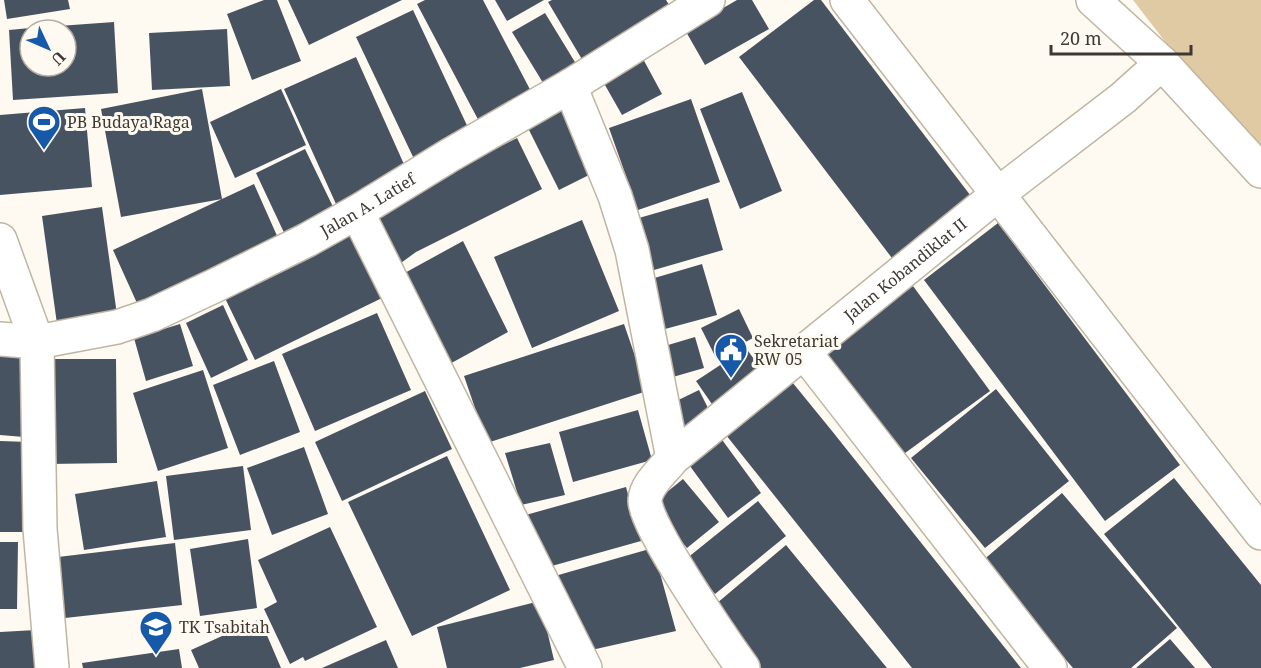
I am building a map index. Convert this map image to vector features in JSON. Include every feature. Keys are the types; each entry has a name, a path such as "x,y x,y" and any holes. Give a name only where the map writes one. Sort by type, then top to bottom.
{"street":[{"name":"Jalan A. Latief","path":"0,339 37,342 117,327 152,315 296,245 357,212 570,86 708,0"},
{"path":"847,0 1261,533"},
{"path":"1093,0 1162,63 1261,171"},
{"name":"Jalan Kobandiklat II","path":"743,668 691,591 652,523 645,505 648,488 673,458 998,194 1123,98 1162,63"},
{"path":"570,86 615,196 632,250 673,458"},
{"path":"357,212 585,668"},
{"path":"0,240 37,342 40,529 52,668"},
{"path":"804,352 1050,668"}],"shaded area":[{"path":"1133,0 1261,0 1261,166"}],"building":[{"path":"4,0 68,0 70,9 7,19"},
{"path":"264,0 277,0 301,61 252,80 227,14"},
{"path":"288,0 402,0 309,45"},
{"path":"425,0 483,0 535,99 482,127 417,4"},
{"path":"495,0 544,0 507,21"},
{"path":"552,0 666,0 671,8 583,61 548,2"},
{"path":"737,0 752,0 769,29 705,65 685,30"},
{"path":"814,0 821,0 977,204 898,266 739,57"},
{"path":"413,10 471,134 415,161 356,37"},
{"path":"545,13 581,72 548,91 512,32"},
{"path":"114,22 118,93 13,100 9,30 18,29 18,78 78,78 78,25"},
{"path":"227,29 230,86 152,90 149,33"},
{"path":"356,57 407,171 336,204 284,89"},
{"path":"642,57 662,94 622,115 601,78"},
{"path":"202,89 222,199 121,217 101,109"},
{"path":"281,89 306,145 235,178 210,122"},
{"path":"742,92 782,191 740,209 700,109"},
{"path":"691,99 720,182 638,210 609,128"},
{"path":"567,104 601,169 559,190 526,124"},
{"name":"PB Budaya Raga","path":"85,108 92,187 0,195 0,115"},
{"path":"517,138 542,189 416,252 394,268 369,217 391,202"},
{"path":"305,149 337,215 287,239 256,173"},
{"path":"254,184 282,247 141,312 113,250"},
{"path":"708,198 723,250 654,270 639,218"},
{"path":"102,207 118,322 58,331 42,216"},
{"path":"582,220 619,311 532,348 494,257"},
{"path":"998,223 1180,465 1105,521 924,280"},
{"path":"350,233 382,298 255,360 223,294"},
{"path":"463,241 508,332 446,366 401,275"},
{"path":"702,264 717,315 665,329 651,279"},
{"path":"913,286 990,391 901,456 825,351"},
{"path":"223,305 248,360 211,378 186,323"},
{"path":"739,309 753,338 716,358 701,328"},
{"path":"377,313 411,390 315,431 282,354"},
{"path":"180,324 193,366 146,381 134,338"},
{"path":"624,324 647,391 487,443 464,376"},
{"path":"695,337 704,368 666,379 658,348"},
{"path":"0,348 30,349 24,437 0,435"},
{"name":"Sekretariat RW 05","path":"746,348 766,376 716,410 696,381"},
{"path":"48,359 116,359 117,463 48,464"},
{"path":"274,361 300,432 240,455 213,385"},
{"path":"203,370 228,448 158,471 133,393"},
{"path":"788,377 1021,668 912,668 722,430"},
{"path":"996,389 1069,481 985,548 911,458"},
{"path":"699,390 712,416 679,433 666,406"},
{"path":"425,391 452,449 342,501 315,442"},
{"path":"638,410 652,460 573,482 559,432"},
{"path":"720,437 761,493 728,518 687,462"},
{"path":"0,441 29,442 25,532 0,532"},
{"path":"550,443 565,495 521,505 505,453"},
{"path":"304,447 328,514 272,535 247,468"},
{"path":"447,456 510,590 412,636 348,502"},
{"path":"243,466 251,530 174,540 166,476"},
{"path":"1174,478 1261,585 1261,668 1212,668 1104,534"},
{"path":"683,479 719,522 687,548 651,505"},
{"path":"157,481 166,537 84,550 75,494"},
{"path":"626,487 641,541 541,569 515,518"},
{"path":"1062,493 1177,628 1131,668 1073,668 981,562"},
{"path":"758,501 786,536 715,594 686,559"},
{"path":"330,527 377,627 305,661 303,657 290,664 264,609 277,602 258,560"},
{"path":"248,539 257,608 200,616 190,549"},
{"path":"0,542 18,542 17,609 0,609"},
{"path":"175,543 182,605 65,618 58,557"},
{"path":"786,545 887,668 758,668 710,609"},
{"path":"653,548 676,631 587,651 555,576"},
{"path":"540,601 554,660 520,668 447,668 437,627"},
{"path":"260,619 281,668 199,668 191,650"},
{"path":"36,630 37,668 0,668 0,632"},
{"path":"1170,639 1195,668 1136,668"},
{"path":"386,640 398,668 322,668"},
{"name":"TK Tsabitah","path":"179,649 182,668 83,668 82,663"}],"place":[{"name":"PB Budaya Raga","path":"44,151"},
{"name":"Sekretariat RW 05","path":"731,379"},
{"name":"TK Tsabitah","path":"156,656"}]}
